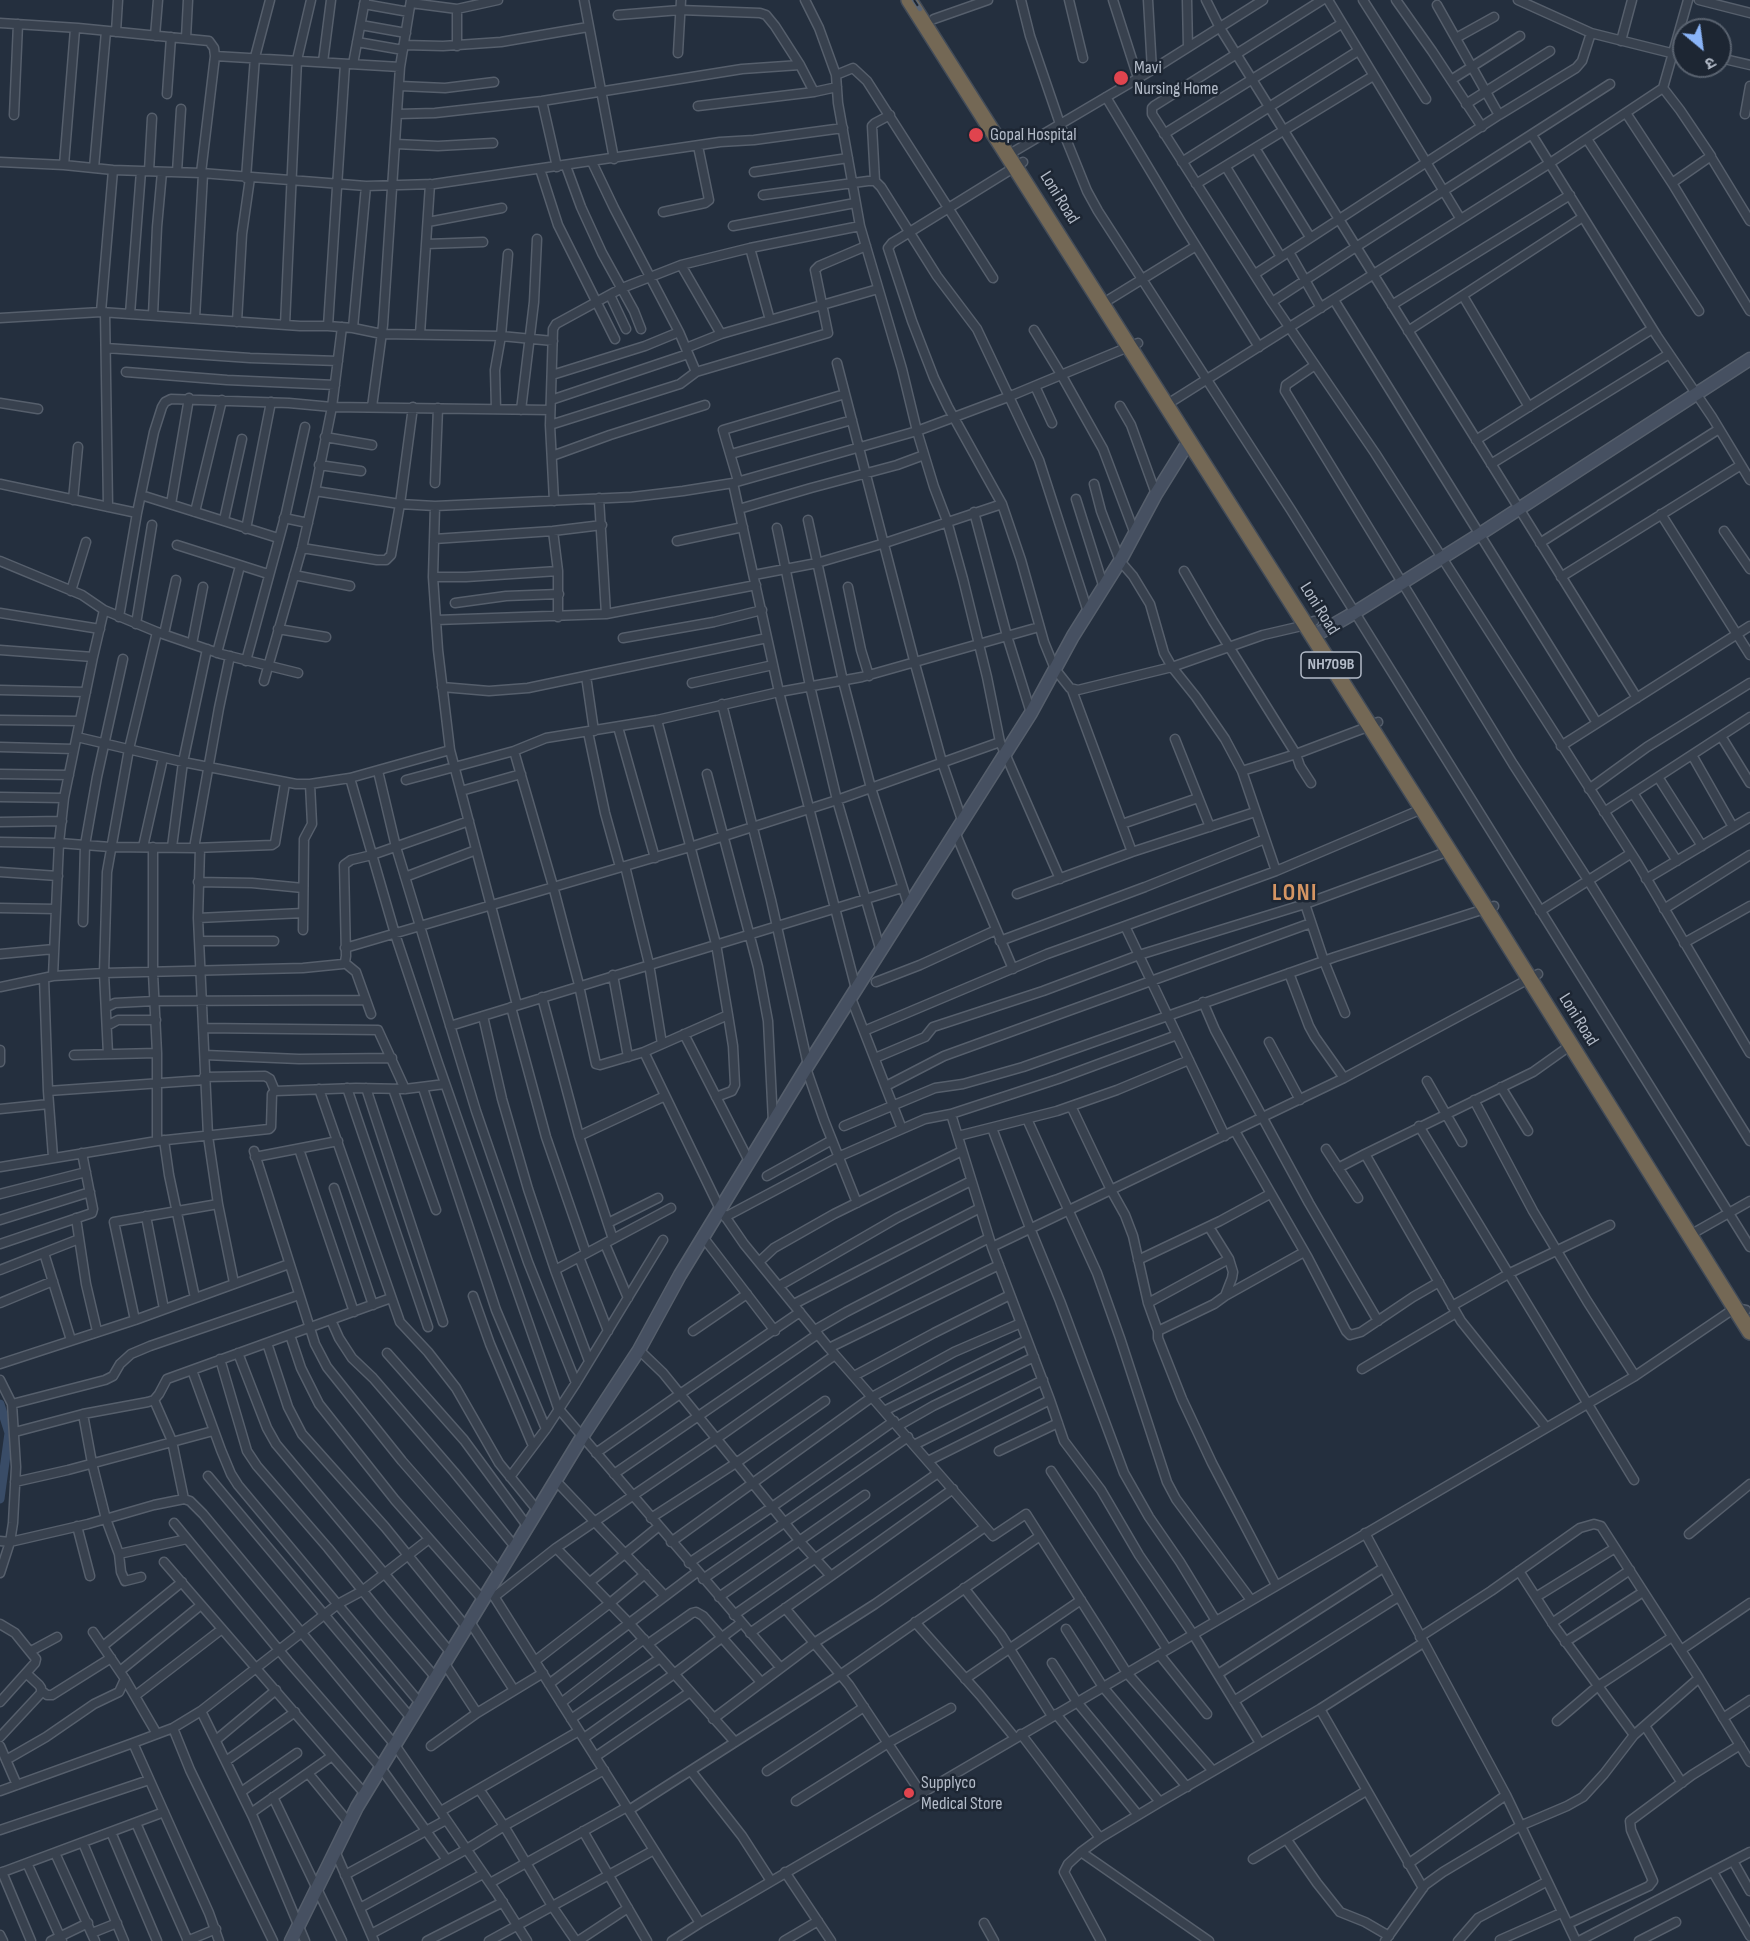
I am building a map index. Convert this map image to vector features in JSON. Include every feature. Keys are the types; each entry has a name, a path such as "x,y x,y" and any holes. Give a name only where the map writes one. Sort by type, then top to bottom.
{"highway":[{"name":"Loni Road","path":"909,0 1110,299 1189,441 1314,626"},
{"name":"Loni Road","path":"921,0 1016,159 1134,345 1174,400 1490,908 1650,1150 1694,1233"},
{"name":"Loni Road","path":"1374,724 1422,809 1490,908"},
{"name":"Loni Road","path":"1534,977 1572,1045 1744,1312 1750,1332"}],"street":[{"path":"94,168 111,31 118,0"},
{"path":"155,36 158,0"},
{"path":"186,38 188,0"},
{"path":"237,322 255,57 270,0"},
{"path":"285,325 297,60 311,0"},
{"path":"323,62 331,0"},
{"path":"328,326 349,64 357,42 365,2 457,9 498,0"},
{"path":"584,0 614,159"},
{"path":"678,53 681,0"},
{"path":"805,0 819,28 837,75 855,203 917,431 947,521 1000,742 1060,879"},
{"path":"934,20 988,0"},
{"path":"1021,0 1030,36 1060,124 1092,201 1291,510 1750,1247"},
{"path":"1069,0 1083,58"},
{"path":"1113,0 1138,78"},
{"path":"1148,0 1152,70"},
{"path":"1187,0 1188,47"},
{"path":"1206,0 1236,54 1637,698"},
{"path":"1132,852 1072,690 1056,669 1039,627 1021,560 1002,504 941,394 925,357 889,253 889,245 948,208 1060,124 1152,70 1263,0"},
{"path":"1322,0 1154,106 1152,114 1272,302 1375,453 1604,812 1750,1053"},
{"path":"1328,0 1460,218"},
{"path":"1363,0 1426,99"},
{"path":"1396,0 1482,127"},
{"path":"1174,400 1550,163 1663,88 1672,50 1591,33 1529,2 1518,0"},
{"path":"1621,41 1632,0"},
{"path":"1682,18 1688,0"},
{"path":"1699,0 1729,4 1750,13"},
{"path":"372,407 382,334 400,67 410,5"},
{"path":"1437,5 1499,115"},
{"path":"457,9 457,46"},
{"path":"618,15 680,10 766,15 800,65 814,92"},
{"path":"1456,38 1494,17"},
{"path":"0,22 186,38 209,41 214,48 202,173 195,318"},
{"path":"14,115 18,24"},
{"path":"1164,134 1341,24"},
{"path":"361,25 406,33"},
{"path":"357,42 404,48 457,46 522,39 588,27"},
{"path":"64,165 75,29"},
{"path":"1254,274 1580,65 1591,33"},
{"path":"1451,80 1520,36"},
{"path":"167,94 171,37"},
{"path":"1182,162 1358,51"},
{"path":"1466,104 1550,51"},
{"path":"215,56 400,67"},
{"path":"1732,61 1750,65"},
{"path":"398,114 542,101 742,69 800,65"},
{"path":"837,75 853,68 867,81 993,278"},
{"path":"1196,184 1373,76"},
{"path":"400,86 445,88 494,82"},
{"path":"1272,302 1610,84"},
{"path":"1745,114 1750,86"},
{"path":"698,106 814,92 837,87"},
{"path":"1663,88 1705,145 1750,221"},
{"path":"1106,97 1259,346"},
{"path":"542,101 561,166 634,310 641,329"},
{"path":"177,172 181,109"},
{"path":"1626,113 1672,183 1750,311"},
{"path":"890,115 872,126 875,182 885,193 937,276 977,329 1039,460 1088,612"},
{"path":"130,314 152,118"},
{"path":"0,162 393,186 430,184 720,142 799,135 843,128"},
{"path":"1532,135 1652,329 1696,393 1750,480"},
{"path":"1587,139 1699,311"},
{"path":"396,144 438,146 493,143"},
{"path":"663,212 709,200 698,146"},
{"path":"1255,148 1310,237"},
{"path":"1672,183 1711,157"},
{"path":"754,172 848,158"},
{"path":"592,162 679,332 696,372"},
{"path":"1226,167 1285,254 1306,280 1322,308"},
{"path":"540,169 558,225 615,339"},
{"path":"108,507 103,312 113,170"},
{"path":"153,315 162,171"},
{"path":"763,195 875,182"},
{"path":"420,334 430,184"},
{"path":"353,328 366,186"},
{"path":"1392,305 1570,195"},
{"path":"733,226 855,203"},
{"path":"428,222 502,208"},
{"path":"1408,331 1583,217"},
{"path":"554,501 550,400 552,341 556,324 622,288 681,265 750,248 861,226"},
{"path":"521,410 531,339 537,238"},
{"path":"427,244 483,243"},
{"path":"550,424 672,386 686,381 696,372 828,333 816,267 866,246"},
{"path":"1110,299 1196,246"},
{"path":"750,248 770,320"},
{"path":"496,409 494,379 501,336 508,254"},
{"path":"681,265 721,334"},
{"path":"550,400 687,351 721,334 878,289"},
{"path":"610,295 626,329"},
{"path":"1464,296 1529,407"},
{"path":"1334,300 1597,723"},
{"path":"0,318 103,312 342,327 382,334 501,336 552,341"},
{"path":"264,681 302,548 315,491 332,407 342,327"},
{"path":"1476,440 1652,329"},
{"path":"1034,330 1102,449 1136,534"},
{"path":"552,375 645,346 679,332"},
{"path":"315,491 400,504 435,506 632,497 736,482 917,431 1062,376 1134,345"},
{"path":"105,348 250,358 338,361"},
{"path":"1491,464 1669,354"},
{"path":"1072,690 1172,667 1263,635 1314,626 1354,612 1480,534 1750,359"},
{"path":"837,363 915,664 942,762 962,820"},
{"path":"1315,365 1286,385 1284,389 1513,764 1750,1141"},
{"path":"126,372 335,385"},
{"path":"1035,386 1052,423"},
{"path":"845,394 723,430 731,454 743,527 779,692 836,909 854,994 864,1031 902,1129"},
{"path":"171,504 189,398"},
{"path":"119,617 154,432 162,407 171,399 271,402 332,407 550,411"},
{"path":"195,512 222,400"},
{"path":"246,529 271,402"},
{"path":"0,403 38,409"},
{"path":"552,456 705,405"},
{"path":"1120,406 1131,425 1156,494"},
{"path":"302,548 386,560 392,553 413,407"},
{"path":"435,483 438,408"},
{"path":"731,454 852,420"},
{"path":"246,661 284,518 305,427"},
{"path":"1540,543 1719,429"},
{"path":"325,437 372,445"},
{"path":"224,520 242,439"},
{"path":"291,1941 364,1794 489,1596 500,1573 582,1437 639,1350 703,1237 723,1213 749,1161 807,1066 881,953 962,820 1031,713 1088,612 1136,534 1156,494 1189,441"},
{"path":"73,500 78,447"},
{"path":"740,509 924,455"},
{"path":"319,465 361,471"},
{"path":"1562,577 1741,465"},
{"path":"0,484 137,513"},
{"path":"1094,484 1101,511 1120,561 1133,576 1150,604 1164,652 1172,667 1225,739 1242,771 1276,870"},
{"path":"141,495 278,538"},
{"path":"599,498 606,614"},
{"path":"1076,499 1104,588"},
{"path":"754,575 817,562 885,543 1002,504"},
{"path":"435,506 433,577 442,687 450,750 546,1137 608,1331"},
{"path":"974,513 1007,636 1031,713"},
{"path":"1661,514 1750,655"},
{"path":"284,518 308,522"},
{"path":"808,520 843,681 871,788 909,908"},
{"path":"136,624 152,525"},
{"path":"434,538 553,531 602,525"},
{"path":"677,541 743,527"},
{"path":"777,528 810,686 837,800 881,953"},
{"path":"553,531 558,571 558,617"},
{"path":"1724,531 1750,569"},
{"path":"71,591 86,543"},
{"path":"177,545 268,574"},
{"path":"0,561 87,598 105,610 136,624 217,653 298,673"},
{"path":"217,653 240,566"},
{"path":"433,577 558,571"},
{"path":"1184,571 1296,754 1311,783"},
{"path":"294,575 350,586"},
{"path":"108,1054 104,973 110,847 129,749 176,580"},
{"path":"436,620 606,614 756,585"},
{"path":"192,644 203,587"},
{"path":"848,587 861,650 869,676"},
{"path":"454,603 506,596 559,594"},
{"path":"53,1157 48,1091 48,977 54,949 59,843 64,798 105,610"},
{"path":"623,638 714,622 762,610"},
{"path":"0,614 100,629"},
{"path":"1561,746 1750,626"},
{"path":"406,780 514,751 546,738 657,720 779,692 869,676 1039,627"},
{"path":"278,629 326,637"},
{"path":"442,687 489,691 537,687 767,638"},
{"path":"172,847 183,762 207,649"},
{"path":"0,650 93,657"},
{"path":"230,656 208,767 197,848 204,1079 208,1136 218,1203 234,1283"},
{"path":"83,922 85,845 123,659"},
{"path":"692,682 773,666"},
{"path":"586,676 591,731 603,803 623,866 649,964 662,1044"},
{"path":"1588,789 1647,747 1750,683"},
{"path":"0,690 86,692"},
{"path":"722,704 777,926 807,1066 831,1140 857,1203"},
{"path":"1604,812 1750,718"},
{"path":"0,720 80,721"},
{"path":"657,720 716,944 728,1015 736,1082 732,1091 716,1097"},
{"path":"1242,771 1296,754 1374,724"},
{"path":"618,727 655,858"},
{"path":"1721,736 1750,783"},
{"path":"77,737 163,758 285,783 309,784 350,778 450,750"},
{"path":"1175,739 1210,827"},
{"path":"345,948 690,847 837,800 1000,742"},
{"path":"0,747 74,749"},
{"path":"514,751 553,886 596,1064 600,1065 644,1052 728,1015"},
{"path":"1692,755 1733,827"},
{"path":"143,847 163,758"},
{"path":"378,771 396,847 476,1111 528,1262 576,1383"},
{"path":"0,774 69,775"},
{"path":"461,791 521,774"},
{"path":"707,774 758,967 768,1021 773,1122"},
{"path":"1658,777 1702,846"},
{"path":"350,778 395,934 558,1408 780,1667"},
{"path":"0,842 197,848 274,844 285,783"},
{"path":"303,930 304,839 312,824 309,784"},
{"path":"1633,793 1677,861"},
{"path":"0,797 64,798"},
{"path":"1122,824 1198,798"},
{"path":"864,1031 1047,954 1276,870 1422,809"},
{"path":"1017,894 1132,852 1255,812"},
{"path":"1646,879 1750,817"},
{"path":"0,822 62,821"},
{"path":"345,963 342,869 344,865 351,860 372,855 469,821"},
{"path":"955,832 1013,969"},
{"path":"1000,940 1145,887 1265,839"},
{"path":"153,847 153,973 161,1140 178,1210 195,1298"},
{"path":"405,878 476,850"},
{"path":"875,1058 925,1037 933,1027 1043,991 1139,956 1305,904 1449,851"},
{"path":"1540,911 1630,854"},
{"path":"1664,909 1750,855"},
{"path":"0,872 58,876"},
{"path":"198,882 303,888"},
{"path":"450,1026 902,888"},
{"path":"1305,904 1324,961 1346,1013"},
{"path":"1684,943 1750,906"},
{"path":"0,908 56,909"},
{"path":"844,1126 935,1088 963,1084 1023,1067 1203,1002 1490,908"},
{"path":"198,918 303,913"},
{"path":"886,1086 944,1056 1311,923"},
{"path":"1125,926 1225,1136"},
{"path":"876,982 920,965 996,930"},
{"path":"199,941 274,941"},
{"path":"0,954 54,949"},
{"path":"0,987 48,977 104,973 328,967 345,963"},
{"path":"345,963 356,972 371,1014"},
{"path":"1289,973 1309,1026 1344,1078"},
{"path":"613,975 628,1057"},
{"path":"614,1474 816,1332 865,1302 990,1242 1030,1228 1067,1211 1300,1100 1534,977"},
{"path":"542,997 579,1136 608,1222 609,1241 628,1298"},
{"path":"107,1007 115,1003 154,1001 366,1000"},
{"path":"1203,1002 1215,1030 1262,1118 1378,1321"},
{"path":"483,1016 502,1099 528,1188 555,1270 589,1361"},
{"path":"107,1026 118,1020 156,1020"},
{"path":"203,1028 378,1029 405,1089"},
{"path":"684,1034 749,1161"},
{"path":"723,1213 838,1157 925,1119 951,1114 1058,1079 1177,1035"},
{"path":"1269,1042 1300,1100"},
{"path":"1338,1168 1445,1113 1533,1072 1572,1045"},
{"path":"0,1050 0,1062"},
{"path":"644,1052 723,1213 759,1262 832,1351 993,1536 1026,1514 1126,1673 1213,1771"},
{"path":"74,1055 157,1053"},
{"path":"205,1055 299,1059 392,1058"},
{"path":"958,1136 1071,1106 1117,1090 1189,1060"},
{"path":"48,1091 265,1076 270,1079 275,1090"},
{"path":"1426,1081 1462,1142"},
{"path":"275,1090 405,1089 445,1084"},
{"path":"1501,1087 1528,1131"},
{"path":"347,1088 428,1327"},
{"path":"366,1088 443,1322"},
{"path":"423,1088 496,1310 546,1429"},
{"path":"319,1089 400,1322 428,1352 456,1388 499,1463 538,1511"},
{"path":"393,1089 436,1210"},
{"path":"0,1167 161,1140 270,1129 272,1094 275,1090"},
{"path":"579,1136 665,1096"},
{"path":"1474,1100 1533,1211 1635,1376"},
{"path":"0,1109 49,1104"},
{"path":"1071,1106 1125,1215 1133,1236 1158,1338 1182,1399 1212,1463 1276,1586"},
{"path":"951,1114 990,1242 1064,1441 1101,1490 1139,1555 1193,1634 1260,1743"},
{"path":"1027,1119 1101,1284 1167,1482 1176,1499 1251,1600"},
{"path":"1419,1126 1634,1480"},
{"path":"992,1128 1124,1473 1149,1517 1216,1620"},
{"path":"1235,1131 1350,1335 1355,1335 1439,1282"},
{"path":"767,1176 831,1140"},
{"path":"338,1141 299,1149 254,1154 315,1344 327,1367 402,1461 500,1573"},
{"path":"299,1149 354,1312"},
{"path":"1326,1149 1358,1198"},
{"path":"759,1262 774,1248 795,1235 962,1151"},
{"path":"0,1244 93,1212 82,1153"},
{"path":"1365,1154 1461,1321 1546,1427"},
{"path":"0,1194 86,1172"},
{"path":"779,1286 897,1218 971,1180"},
{"path":"334,1188 373,1305"},
{"path":"0,1220 90,1192"},
{"path":"1138,1260 1209,1227 1270,1194"},
{"path":"608,1222 658,1198"},
{"path":"1694,1233 1750,1201"},
{"path":"135,1320 114,1223 117,1220 218,1203"},
{"path":"555,1270 671,1208"},
{"path":"794,1304 980,1208"},
{"path":"146,1216 164,1309"},
{"path":"76,1218 97,1331"},
{"path":"1362,1369 1509,1273 1610,1225"},
{"path":"1209,1227 1233,1272 1225,1296"},
{"path":"703,1237 775,1330"},
{"path":"0,1270 79,1239"},
{"path":"510,1476 546,1429 576,1383 663,1240"},
{"path":"1158,1331 1214,1304 1304,1252"},
{"path":"44,1253 71,1340"},
{"path":"1148,1303 1228,1259"},
{"path":"0,1364 135,1320 289,1264"},
{"path":"489,1596 594,1521 716,1439 832,1351 999,1265"},
{"path":"0,1303 53,1281"},
{"path":"693,1331 747,1294"},
{"path":"12,1404 105,1380 112,1376 131,1354 299,1295"},
{"path":"854,1376 1010,1295"},
{"path":"472,1296 533,1446"},
{"path":"15,1432 83,1414 154,1400 167,1379 391,1298"},
{"path":"596,1454 800,1312"},
{"path":"672,1941 785,1872 1744,1312"},
{"path":"331,1320 352,1359 373,1378 516,1548"},
{"path":"671,1542 872,1397 954,1352 1021,1323"},
{"path":"290,1335 301,1368 319,1404 429,1539 489,1596 543,1673 700,1923"},
{"path":"884,1411 1027,1340"},
{"path":"267,1343 288,1407 302,1434 469,1625 514,1690"},
{"path":"639,1350 663,1373 799,1541 831,1576"},
{"path":"238,1353 267,1428 276,1443 384,1574 448,1658 477,1713"},
{"path":"387,1353 464,1440 528,1527"},
{"path":"689,1563 896,1424 1034,1357"},
{"path":"220,1359 247,1451 257,1466 436,1678"},
{"path":"192,1370 213,1431 238,1485 420,1703"},
{"path":"0,1380 12,1404 15,1432 13,1523 5,1542 0,1573"},
{"path":"914,1445 1043,1380"},
{"path":"154,1400 172,1441 184,1499"},
{"path":"928,1461 1050,1400"},
{"path":"651,1518 825,1401"},
{"path":"83,1414 92,1463 106,1520 119,1554 121,1572 125,1581 141,1577"},
{"path":"999,1451 1058,1423"},
{"path":"15,1482 213,1431"},
{"path":"703,1579 908,1437"},
{"path":"1051,1471 1167,1649"},
{"path":"441,1811 581,1735 674,1674 722,1638 737,1619 938,1473"},
{"path":"208,1476 411,1719"},
{"path":"556,1481 665,1596"},
{"path":"1689,1534 1750,1484"},
{"path":"750,1633 952,1489"},
{"path":"719,1597 864,1495"},
{"path":"5,1542 106,1520 154,1505 184,1499 190,1501 395,1745 503,1902 527,1941"},
{"path":"174,1523 381,1768 447,1860"},
{"path":"1101,1941 1064,1872 1068,1864 1081,1852 1138,1815 1320,1709 1580,1528 1594,1524 1601,1526 1616,1548 1750,1762"},
{"path":"77,1526 90,1576"},
{"path":"590,1582 658,1527"},
{"path":"713,1719 814,1643 875,1604 985,1527"},
{"path":"1365,1533 1506,1795 1561,1913 1577,1941 1750,1852"},
{"path":"490,1883 691,1771 840,1674 1040,1536"},
{"path":"119,1554 187,1539"},
{"path":"0,1791 173,1728 201,1711 338,1604 362,1591 429,1539"},
{"path":"556,1548 629,1623 735,1742"},
{"path":"1536,1597 1616,1548"},
{"path":"164,1562 364,1794"},
{"path":"1218,1674 1383,1568"},
{"path":"1552,1623 1630,1570"},
{"path":"1519,1571 1565,1642 1634,1735"},
{"path":"549,1684 697,1572"},
{"path":"535,1661 645,1574"},
{"path":"103,1646 182,1582"},
{"path":"964,1588 1010,1649 1054,1715 1138,1815"},
{"path":"1565,1642 1643,1592"},
{"path":"1234,1701 1398,1597"},
{"path":"965,1679 1081,1600"},
{"path":"1681,1650 1750,1603"},
{"path":"6,1760 46,1737 94,1704 118,1692 123,1675 201,1605"},
{"path":"785,1608 840,1674 921,1793"},
{"path":"561,1703 646,1642 696,1612 703,1616 760,1682"},
{"path":"915,1622 1018,1736 1100,1838"},
{"path":"0,1624 15,1633 36,1660 0,1702"},
{"path":"135,1696 222,1629"},
{"path":"1066,1629 1103,1687 1187,1787"},
{"path":"93,1632 123,1675 157,1734"},
{"path":"31,1651 57,1637"},
{"path":"1557,1721 1598,1686 1672,1637"},
{"path":"1159,1654 1207,1714"},
{"path":"26,1673 42,1691 47,1695 52,1695 111,1658"},
{"path":"571,1719 660,1658"},
{"path":"1052,1663 1077,1702 1160,1802"},
{"path":"431,1746 477,1713 543,1673"},
{"path":"1287,1840 1340,1912 1365,1922 1387,1938 1423,1888 1443,1872 1520,1826 1583,1797 1634,1735 1699,1678"},
{"path":"216,1740 276,1690"},
{"path":"0,1737 42,1691"},
{"path":"595,1756 690,1692"},
{"path":"1723,1718 1750,1700"},
{"path":"767,1771 864,1707"},
{"path":"796,1801 888,1743 951,1708"},
{"path":"1320,1709 1423,1888"},
{"path":"201,1711 251,1813 305,1941"},
{"path":"226,1761 295,1712"},
{"path":"1645,1726 1682,1783"},
{"path":"173,1728 190,1770 273,1941"},
{"path":"133,1743 216,1929 219,1941"},
{"path":"1568,1924 1649,1886 1653,1881 1631,1830 1630,1821 1740,1745"},
{"path":"0,1746 17,1785"},
{"path":"241,1792 297,1753"},
{"path":"251,1813 332,1756"},
{"path":"360,1908 604,1770"},
{"path":"691,1771 742,1836 771,1881"},
{"path":"308,1773 349,1823"},
{"path":"0,1830 149,1779"},
{"path":"478,1789 504,1826 552,1906 577,1941 628,1908"},
{"path":"1253,1859 1366,1791"},
{"path":"1408,1864 1506,1795"},
{"path":"273,1797 342,1941"},
{"path":"31,1941 1,1872 164,1812"},
{"path":"345,1875 446,1820"},
{"path":"136,1823 188,1941 216,1929"},
{"path":"111,1832 158,1941"},
{"path":"583,1832 647,1941"},
{"path":"83,1843 124,1941"},
{"path":"489,1941 499,1939 517,1925 654,1850"},
{"path":"335,1851 372,1938 483,1874"},
{"path":"1081,1852 1209,1941"},
{"path":"55,1853 94,1937 117,1923"},
{"path":"1733,1861 1750,1891"},
{"path":"27,1863 58,1940 88,1923"},
{"path":"785,1872 831,1941"},
{"path":"1713,1872 1750,1936"},
{"path":"1458,1941 1478,1918 1546,1882"},
{"path":"427,1941 503,1902"},
{"path":"1500,1940 1561,1913"},
{"path":"784,1941 818,1921"},
{"path":"1639,1941 1676,1922"},
{"path":"984,1923 994,1941"},
{"path":"0,1935 3,1941"}],"waterway":[{"path":"0,1404 9,1433 0,1499"}],"railway":[{"path":"914,0 920,9"}],"place":[{"name":"Mavi Nursing Home","path":"1121,78"},
{"name":"Gopal Hospital","path":"976,135"},
{"name":"Supplyco Medical Store","path":"909,1793"}],"district":[{"name":"LONI","path":"1295,894"}]}
